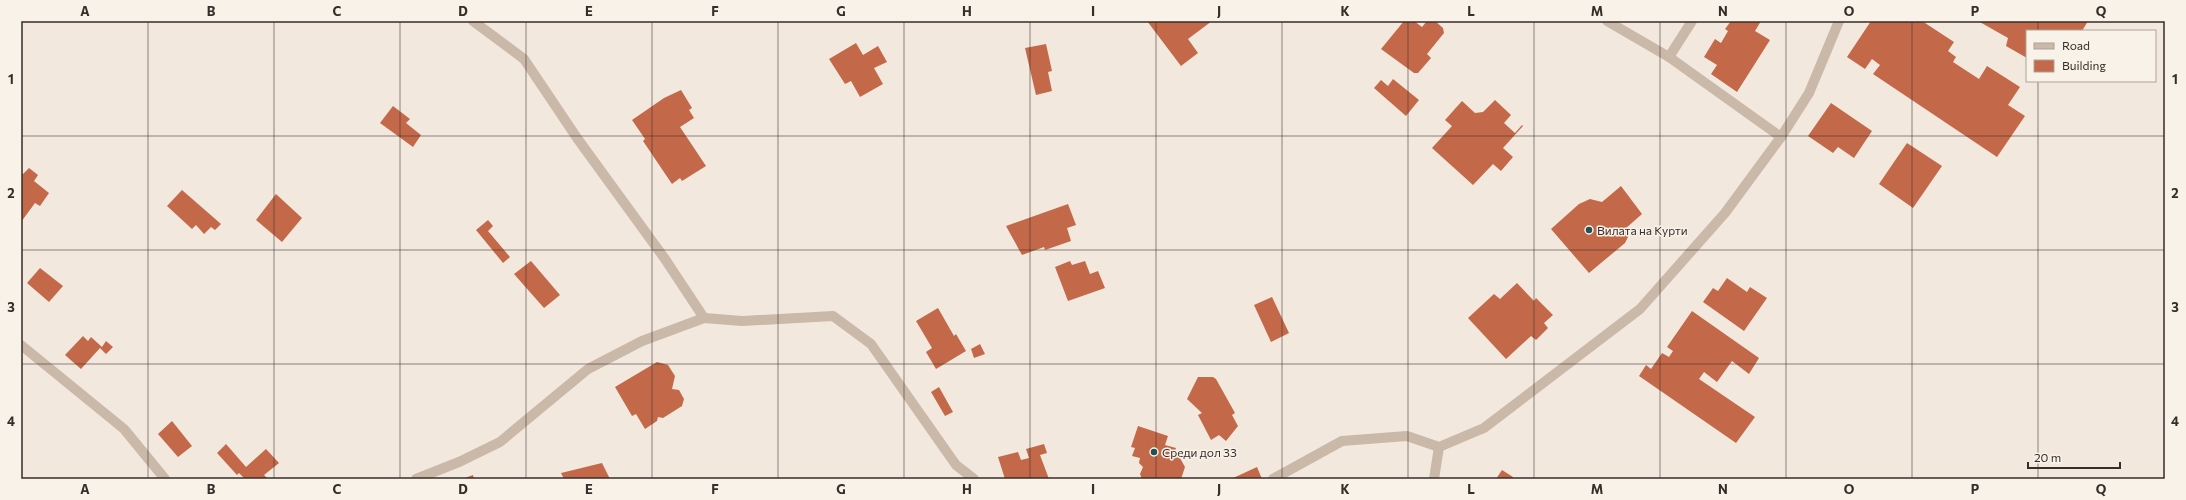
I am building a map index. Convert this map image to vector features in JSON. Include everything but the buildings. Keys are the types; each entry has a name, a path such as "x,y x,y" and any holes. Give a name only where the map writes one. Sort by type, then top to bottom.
{"street":[{"path":"473,21 524,60 577,138 665,259 704,318"},
{"path":"1607,21 1669,57 1781,138"},
{"path":"1669,57 1692,21"},
{"path":"1273,479 1342,441 1408,436 1439,447 1484,428 1640,309 1725,213 1781,138 1809,93 1839,21"},
{"path":"416,479 460,462 500,442 588,369 642,341 704,318 742,321 833,316 871,344 956,465 974,479"},
{"path":"21,345 124,429 165,479"},
{"path":"1434,479 1439,447"}],"place":[{"name":"Вилата на Курти","path":"1589,230"},
{"name":"Среди дол 33","path":"1154,452"}]}
